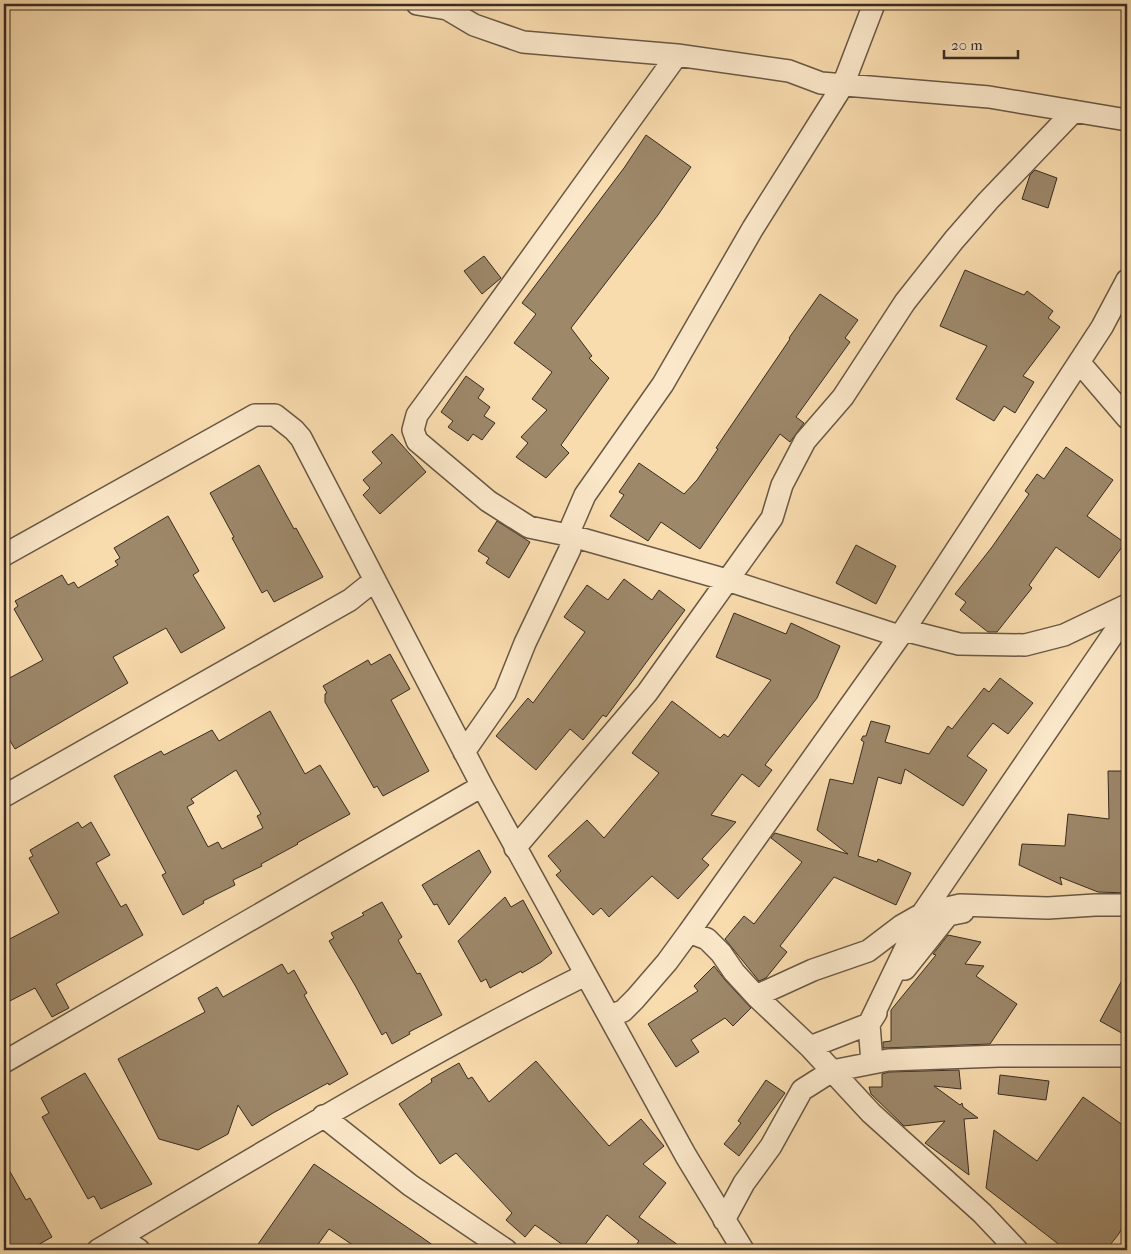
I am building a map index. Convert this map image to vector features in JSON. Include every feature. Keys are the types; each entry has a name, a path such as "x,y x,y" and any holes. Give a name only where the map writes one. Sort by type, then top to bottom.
{"street":[{"path":"417,4 447,9 474,25 523,42 677,55 789,71 821,83 989,97 1127,120"},
{"path":"464,752 505,693 525,643 570,549 572,525 585,495 663,384 753,228 843,85 874,4"},
{"path":"677,55 483,325 416,414 413,430 417,441 488,501 529,527 572,536 727,580 902,633 960,644 1025,645 1064,635 1127,605"},
{"path":"515,848 646,694 772,518 782,485 805,441 843,397 905,302 954,240 988,201 1074,111"},
{"path":"609,1016 623,1010 635,999 667,962 902,633 1102,327 1127,280"},
{"path":"1079,362 1127,418"},
{"path":"4,555 255,415 275,415 294,430 301,438 515,848 686,1156 743,1250"},
{"path":"4,796 350,600 375,580"},
{"path":"872,1063 869,1024 922,914 1127,614"},
{"path":"4,1062 482,786"},
{"path":"756,996 813,970 868,951 901,926 922,914 960,905 1048,908 1127,905"},
{"path":"810,1046 869,1024 910,963 948,915 998,906"},
{"path":"689,932 707,939 756,996 810,1046 871,1113 982,1213 1017,1250"},
{"path":"98,1250 323,1116 585,974"},
{"path":"724,1220 744,1183 771,1146 802,1090 832,1071 888,1060 999,1056 1127,1056"},
{"path":"323,1116 410,1185 506,1250"},
{"path":"120,1238 139,1250"}],"building":[{"path":"646,135 691,167 658,215 571,328 592,356 589,358 609,378 561,445 569,453 546,478 516,457 528,443 521,437 547,410 532,399 552,372 514,343 536,314 522,303 624,168"},
{"path":"1035,170 1057,178 1048,208 1022,199 1030,175"},
{"path":"484,256 501,278 482,294 464,271"},
{"path":"965,270 1024,295 1027,291 1053,311 1048,318 1060,327 1023,376 1034,382 1015,413 1004,406 994,421 956,399 987,346 940,326"},
{"path":"820,294 858,320 845,338 850,342 796,417 804,423 790,442 780,434 700,549 661,522 648,541 610,516 624,495 619,492 639,463 684,494 697,480 718,449 716,448"},
{"path":"466,376 484,389 478,398 490,407 484,416 495,423 482,440 473,434 468,441 448,427 453,421 441,412"},
{"path":"392,434 426,472 380,514 363,495 370,488 363,480 382,463 372,452"},
{"path":"1066,447 1113,480 1087,516 1125,543 1099,578 1056,547 1029,585 1032,588 997,632 988,632 960,610 966,602 955,594 992,547 1029,494 1025,491 1037,474 1044,479"},
{"path":"259,465 323,577 274,602 267,590 262,593 210,493"},
{"path":"168,516 199,571 193,575 225,628 181,653 166,628 113,657 128,683 15,749 4,731 4,681 43,660 14,609 18,606 15,601 62,575 68,585 74,582 78,588 118,565 115,561 120,558 114,548"},
{"path":"497,521 530,542 509,578 486,563 489,558 478,551"},
{"path":"856,545 896,566 876,604 836,583"},
{"path":"624,579 652,600 659,590 685,610 606,717 603,715 583,740 570,729 536,770 496,736 528,698 533,703 585,632 564,617 587,585 608,600"},
{"path":"734,613 786,634 791,623 840,646 817,698 765,765 772,770 759,787 742,774 711,815 736,822 702,859 709,865 678,899 652,876 609,917 601,908 593,915 556,875 561,871 548,856 587,820 604,838 659,773 632,753 672,701 720,738 724,734 728,737 771,680 716,657"},
{"path":"390,654 410,689 391,700 429,771 383,796 377,786 374,788 325,702 325,694 327,693 323,686 368,660 371,665"},
{"path":"1000,678 1033,703 1008,734 993,723 967,756 987,770 963,806 905,769 901,784 878,777 858,856 877,862 878,859 911,873 896,905 834,877 780,946 787,952 766,978 759,981 725,939 744,916 754,924 802,862 771,838 775,833 848,854 817,830 830,779 853,784 864,742 861,740 863,736 866,736 871,721 890,726 885,742 929,754 948,726 952,729 984,688 989,692"},
{"path":"270,711 305,774 320,765 350,814 261,864 262,866 233,880 235,885 203,901 204,903 183,915 162,875 166,873 114,776 161,751 164,755 212,730 219,741","holes":["236,770 261,814 257,816 263,828 222,849 218,842 208,847 187,807 194,803 191,799"]},
{"path":"1108,771 1127,771 1127,893 1098,892 1060,877 1062,885 1019,865 1022,844 1065,846 1068,814 1109,819"},
{"path":"78,822 82,828 91,822 110,855 96,863 121,907 126,904 143,935 56,984 69,1008 52,1017 35,988 4,1004 4,942 59,913 29,858 33,856 30,850"},
{"path":"479,850 491,872 449,925 437,904 434,905 422,885"},
{"path":"505,897 511,907 523,900 552,953 522,973 521,971 490,988 486,979 481,982 458,941"},
{"path":"382,902 402,937 398,940 417,974 420,973 442,1015 409,1032 410,1034 392,1044 386,1032 382,1035 329,941 334,938 331,933 364,915 362,913"},
{"path":"948,935 981,942 965,964 984,966 976,976 1017,1004 990,1044 883,1048 883,1042 891,1041 891,1010 936,955 933,954"},
{"path":"282,964 288,974 294,970 307,993 304,995 348,1074 329,1085 328,1083 252,1126 238,1105 228,1134 198,1150 159,1139 118,1059 205,1012 198,998 217,987 223,997"},
{"path":"714,966 751,1008 733,1026 725,1018 691,1040 699,1052 676,1067 648,1024 698,991 694,986"},
{"path":"1127,971 1127,1036 1100,1021"},
{"path":"536,1061 609,1146 641,1119 664,1146 643,1164 666,1183 639,1217 685,1250 632,1250 639,1241 607,1215 581,1250 570,1250 535,1225 525,1237 506,1220 512,1213 456,1153 440,1164 399,1104 432,1082 431,1079 459,1063 468,1079 472,1077 489,1102"},
{"path":"959,1070 961,1089 934,1086 960,1105 962,1103 963,1107 978,1118 964,1119 969,1175 925,1143 945,1121 904,1126 871,1094 869,1087 882,1087 882,1074 889,1072"},
{"path":"85,1073 152,1184 101,1209 94,1196 88,1199 42,1117 49,1113 41,1098"},
{"path":"1000,1075 1049,1081 1046,1100 998,1094"},
{"path":"766,1080 785,1093 739,1156 724,1144 741,1123 738,1121"},
{"path":"1083,1097 1127,1128 1127,1220 1106,1250 1066,1250 986,1188 994,1130 1037,1161"},
{"path":"4,1161 26,1200 30,1198 52,1237 29,1250 4,1250"},
{"path":"314,1164 440,1250 360,1250 329,1229 314,1250 254,1250"}]}
